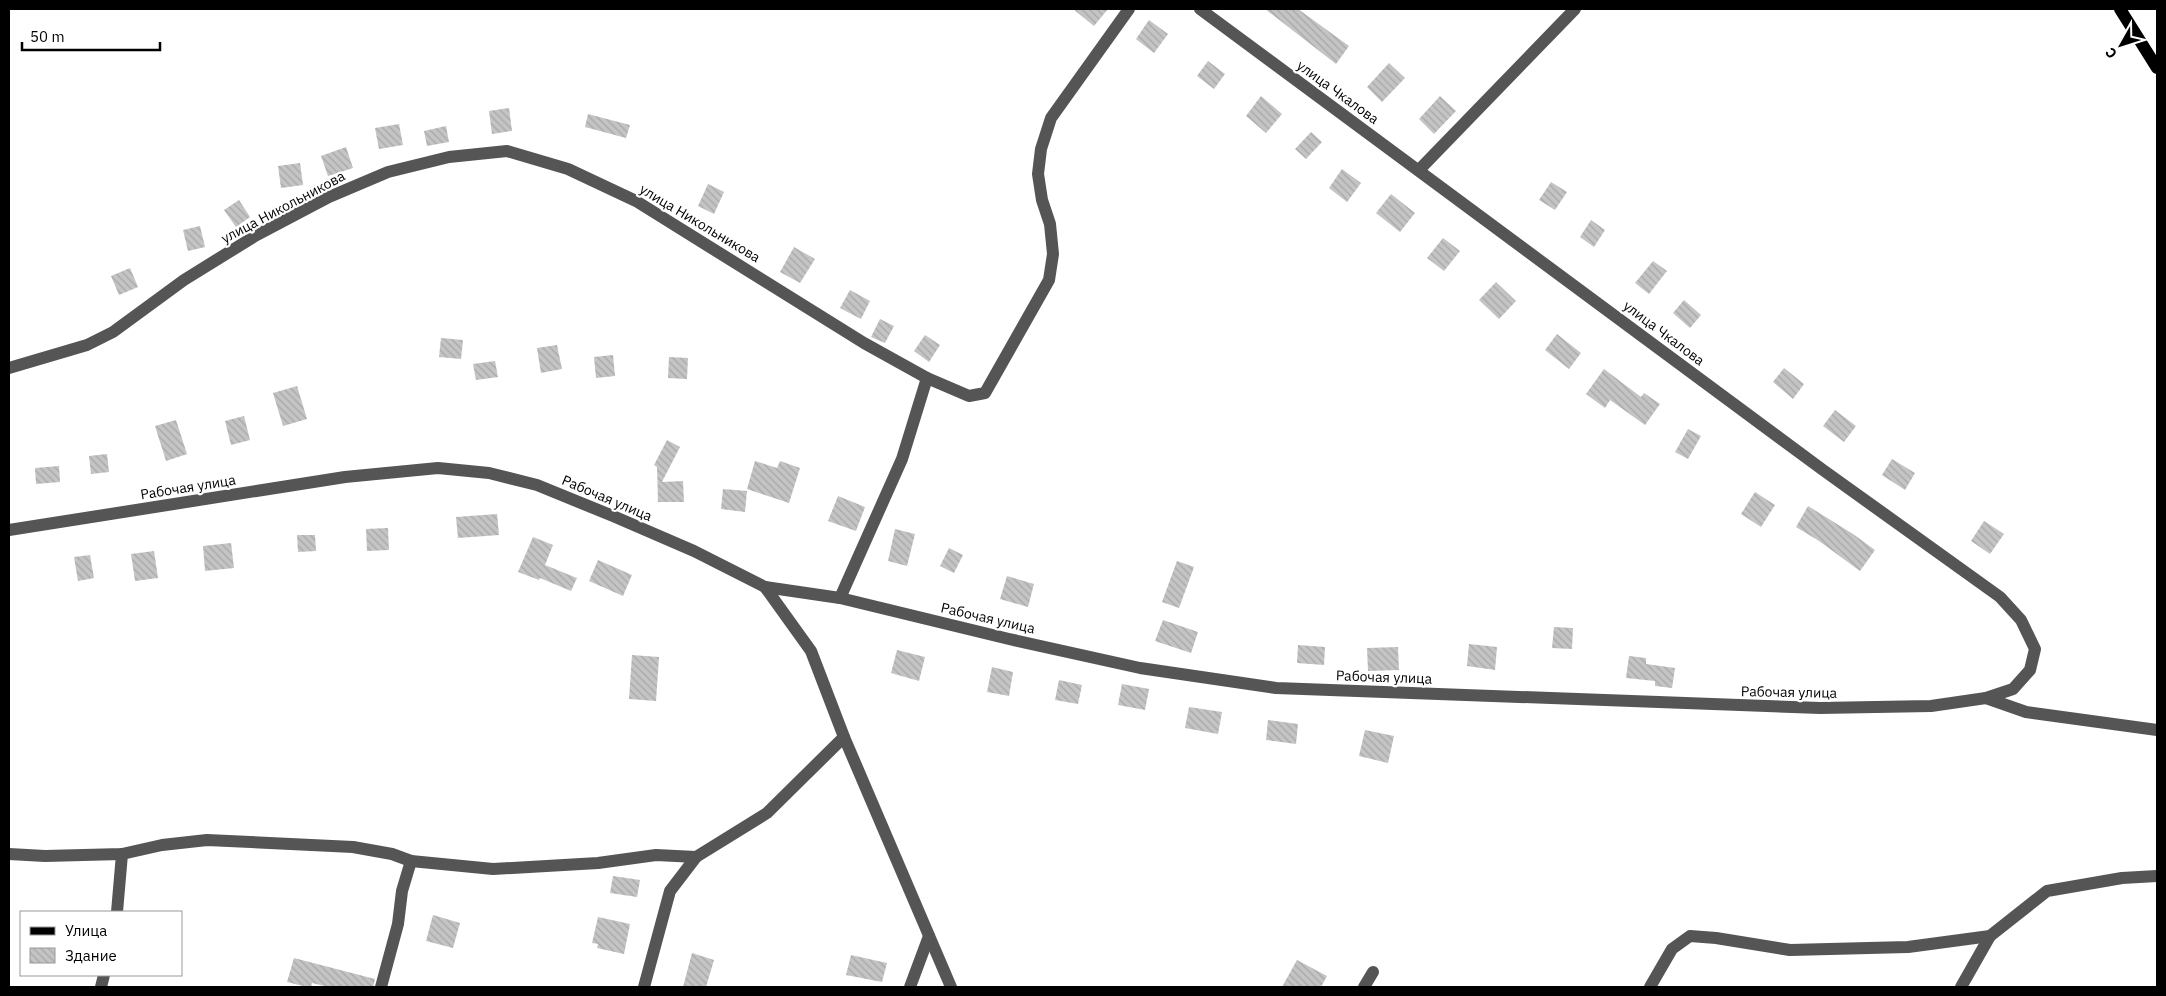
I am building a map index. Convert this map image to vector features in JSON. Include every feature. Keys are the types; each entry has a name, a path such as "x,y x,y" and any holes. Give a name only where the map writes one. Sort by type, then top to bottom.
{"main road":[{"path":"2120,9 2157,68"}],"street":[{"name":"улица Никольникова","path":"9,368 87,345 113,332 184,280 255,236 329,197 388,172 449,157 507,152 568,169 636,200 864,343 927,378 969,396 984,393 1049,280 1052,254 1050,224 1042,200 1038,174 1040,148 1051,118 1129,9"},
{"name":"улица Чкалова","path":"1200,9 1823,470 2000,597 2022,620 2035,649 2030,670 2013,689 1986,698"},
{"path":"1419,170 1574,9"},
{"path":"840,598 902,459 927,378"},
{"name":"Рабочая улица","path":"9,530 345,477 438,468 489,473 537,485 694,551 765,587 840,598 1009,639 1140,668 1276,688 1820,708 1931,706 1986,698"},
{"path":"765,587 811,651 844,737 951,987"},
{"path":"1986,698 2026,712 2157,730"},
{"path":"644,987 670,891 696,857 767,813 844,737"},
{"path":"9,854 45,856 122,854 162,845 208,840 352,847 392,854 411,861 492,869 598,863 656,855 696,857"},
{"path":"117,911 122,854"},
{"path":"381,987 398,924 402,891 411,861"},
{"path":"1961,987 1990,936 2047,890 2122,878 2157,876"},
{"path":"910,987 929,936"},
{"path":"1650,987 1672,949 1690,936 1716,938 1790,950 1908,947 1990,936"},
{"path":"1364,987 1373,972"}],"building":[{"path":"1073,9 1108,9 1094,26"},
{"path":"1265,9 1298,9 1349,46 1336,64"},
{"path":"1149,20 1168,34 1154,53 1136,39"},
{"path":"1208,61 1225,74 1214,89 1197,76"},
{"path":"1389,63 1405,78 1382,102 1367,87"},
{"path":"1261,96 1282,114 1266,133 1246,116"},
{"path":"1440,96 1456,111 1434,134 1419,119"},
{"path":"509,108 512,131 492,134 489,111"},
{"path":"588,114 630,125 626,138 585,127"},
{"path":"399,124 403,145 379,149 375,128"},
{"path":"446,126 449,142 427,146 424,131"},
{"path":"1311,132 1322,142 1306,159 1295,149"},
{"path":"346,147 353,168 328,176 321,156"},
{"path":"300,163 303,185 281,188 278,166"},
{"path":"1342,169 1361,183 1347,202 1329,188"},
{"path":"1551,182 1567,192 1555,210 1539,200"},
{"path":"708,184 724,192 714,214 698,206"},
{"path":"1391,194 1415,213 1400,232 1376,213"},
{"path":"239,200 250,217 236,227 224,210"},
{"path":"1591,220 1605,230 1594,247 1580,237"},
{"path":"200,226 205,247 188,251 183,230"},
{"path":"1443,238 1460,251 1444,271 1427,258"},
{"path":"794,247 815,259 800,283 780,272"},
{"path":"1653,261 1667,271 1649,294 1635,283"},
{"path":"130,268 138,287 119,295 111,276"},
{"path":"1496,282 1516,301 1499,319 1479,300"},
{"path":"850,290 870,301 861,319 840,308"},
{"path":"1684,300 1701,315 1690,328 1673,313"},
{"path":"880,319 894,326 885,343 871,337"},
{"path":"1557,334 1581,353 1569,369 1545,350"},
{"path":"925,335 940,345 929,362 914,351"},
{"path":"441,338 463,340 461,359 439,357"},
{"path":"557,345 562,369 541,373 537,348"},
{"path":"613,355 615,376 596,378 594,357"},
{"path":"669,357 688,358 687,379 668,378"},
{"path":"495,361 498,377 476,380 473,364"},
{"path":"1784,368 1804,384 1793,399 1773,382"},
{"path":"1604,369 1641,397 1644,393 1660,404 1645,425 1610,400 1605,408 1586,394"},
{"path":"297,386 307,419 283,426 273,393"},
{"path":"1835,410 1856,426 1844,442 1823,426"},
{"path":"244,416 250,440 231,445 225,421"},
{"path":"176,420 187,454 166,461 155,426"},
{"path":"1688,429 1701,436 1688,459 1675,452"},
{"path":"667,440 680,447 662,482 683,481 684,502 658,502 657,467 654,465"},
{"path":"107,454 109,472 91,474 89,456"},
{"path":"1892,459 1915,473 1905,490 1882,475"},
{"path":"755,461 777,468 780,461 800,468 789,503 747,489"},
{"path":"59,466 60,482 36,484 35,468"},
{"path":"723,489 747,491 745,512 721,509"},
{"path":"1755,492 1775,505 1761,527 1741,514"},
{"path":"838,496 865,507 856,531 828,521"},
{"path":"1808,506 1875,550 1860,571 1796,527"},
{"path":"497,514 499,535 458,538 456,517"},
{"path":"1984,521 2004,534 1990,554 1971,541"},
{"path":"388,528 389,550 367,551 366,529"},
{"path":"895,529 915,534 907,566 888,561"},
{"path":"297,535 315,535 316,551 298,552"},
{"path":"533,537 553,545 545,565 577,578 571,591 540,578 539,580 518,572"},
{"path":"231,543 234,568 205,571 203,546"},
{"path":"949,548 963,555 954,573 940,566"},
{"path":"154,551 158,578 135,581 131,554"},
{"path":"90,555 94,578 78,581 74,557"},
{"path":"598,560 632,575 623,596 589,581"},
{"path":"1177,561 1194,567 1179,608 1162,602"},
{"path":"1007,576 1034,584 1028,607 1000,599"},
{"path":"1163,620 1198,632 1191,653 1155,641"},
{"path":"1554,627 1573,628 1572,649 1552,648"},
{"path":"1469,644 1497,647 1495,670 1467,666"},
{"path":"1298,645 1325,647 1324,665 1297,663"},
{"path":"1398,647 1399,670 1368,671 1367,648"},
{"path":"897,650 925,657 919,681 891,673"},
{"path":"632,655 659,657 656,701 629,699"},
{"path":"1629,656 1646,658 1646,664 1675,668 1672,688 1655,686 1655,681 1626,678"},
{"path":"992,667 1013,672 1009,696 987,692"},
{"path":"1059,680 1082,685 1078,704 1055,700"},
{"path":"1122,684 1149,689 1145,710 1118,705"},
{"path":"1189,707 1222,712 1218,734 1185,728"},
{"path":"1268,720 1298,724 1296,744 1266,740"},
{"path":"1365,730 1394,736 1388,763 1359,756"},
{"path":"613,876 640,880 637,897 610,893"},
{"path":"433,915 460,923 453,948 426,941"},
{"path":"598,917 630,924 624,954 597,948 598,944 592,943"},
{"path":"692,953 714,960 706,987 683,987"},
{"path":"851,955 887,963 882,982 846,975"},
{"path":"294,958 375,979 373,987 329,987 312,983 311,987 307,987 287,982"},
{"path":"1297,960 1327,976 1321,987 1282,987"}]}
